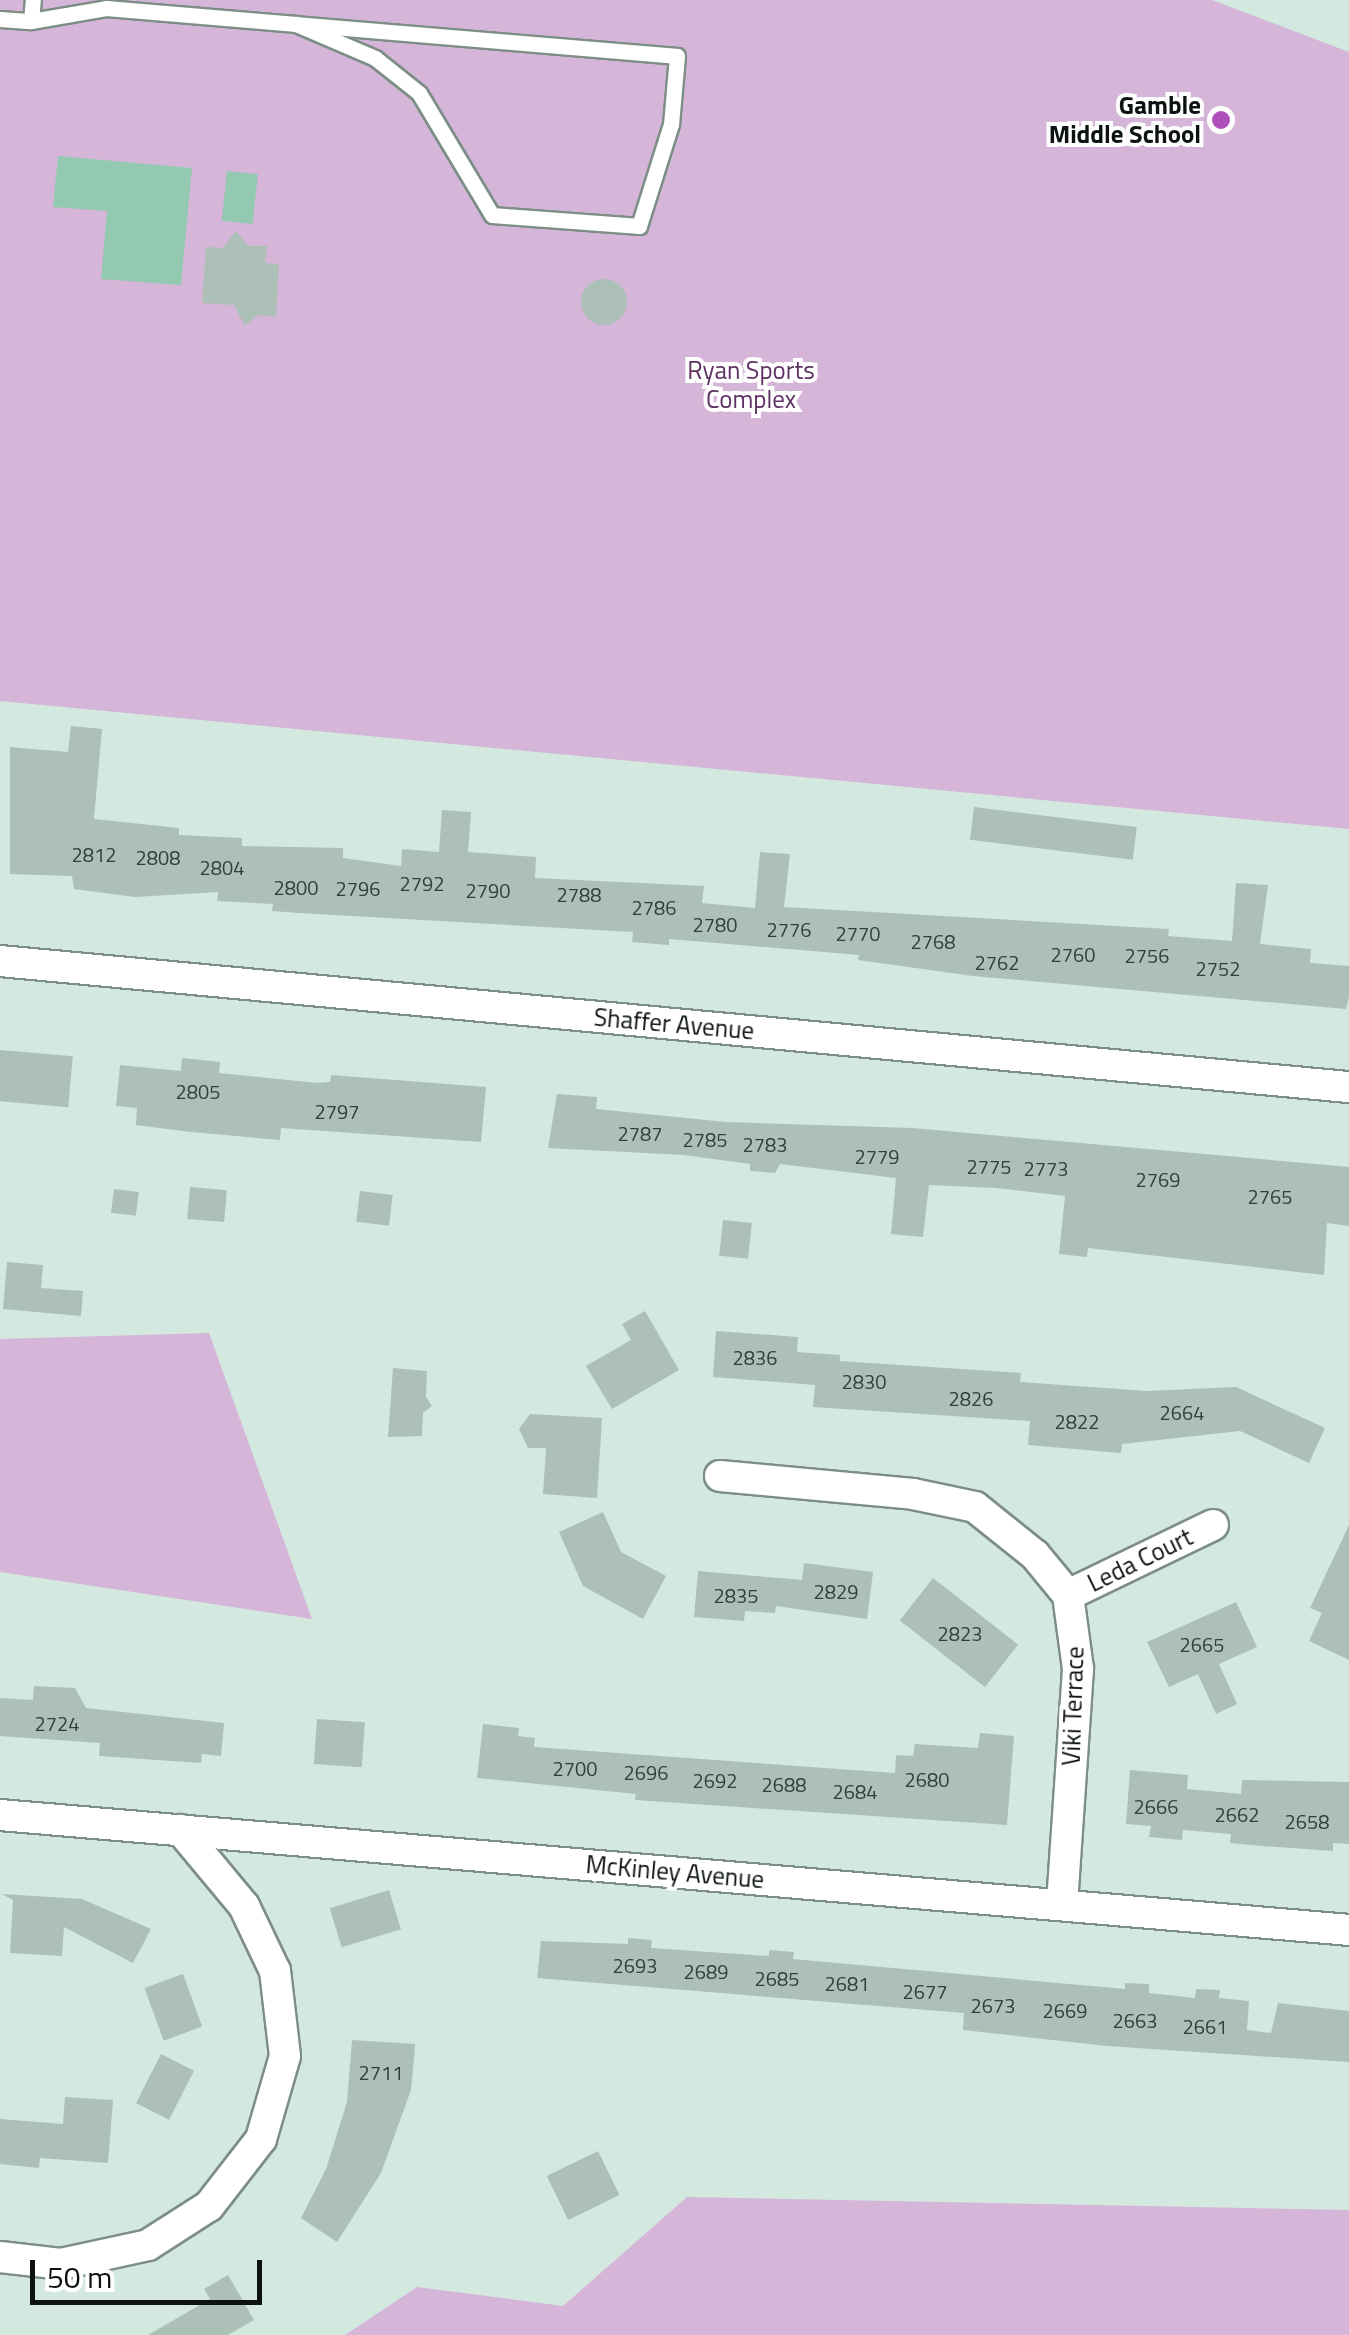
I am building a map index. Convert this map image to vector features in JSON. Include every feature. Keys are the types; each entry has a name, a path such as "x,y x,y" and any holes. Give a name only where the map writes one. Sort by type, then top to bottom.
{"street":[{"name":"Shaffer Avenue","path":"0,961 1349,1087"},
{"path":"720,1476 912,1494 975,1507 1035,1556 1068,1595"},
{"name":"Leda Court","path":"1068,1595 1213,1525"},
{"name":"Viki Terrace","path":"1062,1904 1078,1669 1068,1595"},
{"name":"McKinley Avenue","path":"0,1815 1349,1930"},
{"path":"0,2258 61,2264 148,2245 209,2206 261,2138 285,2056 276,1971 244,1906 181,1830"}],"lane":[{"path":"32,22 33,0"},
{"path":"0,20 32,22 106,8 677,56 671,124 639,226 492,215 418,93 375,58 296,24"}],"green space":[{"name":"Ryan Sports Complex","path":"0,0 1212,0 1349,52 1349,829 0,701"},
{"path":"209,1333 312,1619 0,1572 0,1339"},
{"path":"687,2197 1349,2210 1349,2335 345,2335 417,2287 563,2306"}],"shaded area":[{"path":"58,156 192,168 181,285 101,279 107,211 53,207"},
{"path":"227,171 258,174 253,224 222,221"}],"building":[{"path":"236,231 248,246 267,246 265,263 279,264 276,317 258,315 245,326 234,305 202,303 206,247 223,248"},
{"path":"604,279 620,286 627,302 620,318 604,325 588,318 581,302 588,286"},
{"path":"71,726 102,729 94,819 179,828 179,835 242,838 242,846 343,848 343,858 401,866 402,849 439,852 442,810 471,812 468,852 536,857 535,878 704,886 702,903 755,908 760,852 790,854 784,907 1169,929 1168,936 1232,941 1236,883 1268,885 1260,944 1311,949 1310,963 1349,966 1349,997 1346,1009 973,976 858,960 859,955 669,939 669,945 632,942 633,932 272,911 273,904 217,901 218,892 135,897 74,889 72,876 10,874 10,747 68,752"},
{"path":"974,807 1137,827 1133,860 970,840"},
{"path":"0,1050 73,1056 68,1107 0,1101"},
{"path":"182,1058 220,1062 219,1073 317,1083 330,1082 331,1075 486,1087 481,1142 281,1128 280,1140 191,1132 136,1125 137,1108 116,1106 120,1065 181,1071"},
{"path":"557,1094 597,1097 596,1109 726,1122 913,1128 1349,1167 1349,1226 1327,1223 1324,1275 1088,1248 1087,1257 1059,1254 1065,1196 996,1188 929,1185 923,1237 891,1234 896,1178 780,1164 775,1173 750,1171 750,1164 684,1155 548,1148"},
{"path":"190,1187 227,1190 224,1222 187,1219"},
{"path":"114,1189 139,1192 136,1216 111,1213"},
{"path":"360,1191 393,1195 389,1226 356,1222"},
{"path":"723,1220 752,1223 748,1259 719,1256"},
{"path":"7,1262 43,1265 41,1288 83,1291 81,1316 3,1309"},
{"path":"645,1311 679,1370 612,1409 586,1366 631,1340 622,1324"},
{"path":"716,1331 798,1337 797,1352 840,1355 840,1361 1021,1373 1020,1382 1147,1391 1236,1387 1325,1428 1309,1463 1240,1431 1122,1444 1121,1453 1028,1445 1030,1421 813,1407 815,1385 713,1377"},
{"path":"393,1368 427,1371 426,1397 432,1406 423,1413 422,1436 388,1437"},
{"path":"530,1414 602,1418 597,1498 543,1494 546,1448 528,1448 519,1429"},
{"path":"603,1512 621,1552 666,1576 643,1619 583,1586 559,1532"},
{"path":"1349,1525 1349,1660 1309,1641 1322,1613 1310,1608"},
{"path":"804,1563 873,1572 867,1619 776,1606 775,1613 745,1611 744,1621 694,1617 698,1571 802,1580"},
{"path":"933,1578 1018,1644 985,1687 900,1621"},
{"path":"1236,1602 1257,1647 1219,1664 1237,1704 1216,1714 1198,1674 1169,1687 1147,1642"},
{"path":"34,1686 75,1688 86,1708 224,1723 221,1756 202,1754 201,1763 99,1756 100,1743 0,1736 0,1698 33,1700"},
{"path":"317,1719 365,1722 362,1767 314,1764"},
{"path":"483,1724 519,1728 518,1736 535,1738 534,1747 895,1773 896,1755 913,1756 915,1744 978,1748 980,1733 1014,1736 1007,1825 635,1800 636,1794 477,1778"},
{"path":"1130,1770 1188,1775 1187,1789 1241,1794 1242,1780 1349,1782 1349,1844 1333,1843 1333,1851 1262,1846 1230,1843 1231,1834 1183,1830 1182,1840 1149,1837 1151,1826 1126,1824"},
{"path":"389,1890 401,1929 342,1947 330,1908"},
{"path":"2,1894 82,1899 151,1929 133,1963 64,1927 62,1956 10,1953 13,1900"},
{"path":"628,1938 652,1940 651,1948 769,1956 769,1950 794,1952 793,1959 1125,1989 1125,1983 1149,1984 1149,1993 1195,1998 1196,1989 1220,1990 1219,1998 1249,2001 1247,2030 1271,2033 1278,2003 1349,2011 1349,2062 1107,2046 963,2030 964,2013 537,1978 541,1941 628,1944"},
{"path":"183,1974 202,2027 164,2041 144,1988"},
{"path":"352,2040 415,2044 414,2059 411,2090 381,2173 337,2242 301,2218 326,2169 347,2102"},
{"path":"161,2054 194,2071 169,2120 136,2103"},
{"path":"65,2097 113,2100 108,2163 40,2158 39,2168 0,2164 0,2119 63,2124"},
{"path":"598,2151 619,2195 568,2220 547,2176"},
{"path":"228,2275 254,2320 228,2335 148,2335 210,2299 204,2289"}],"place":[{"name":"Gamble Middle School","path":"1221,120"}]}
